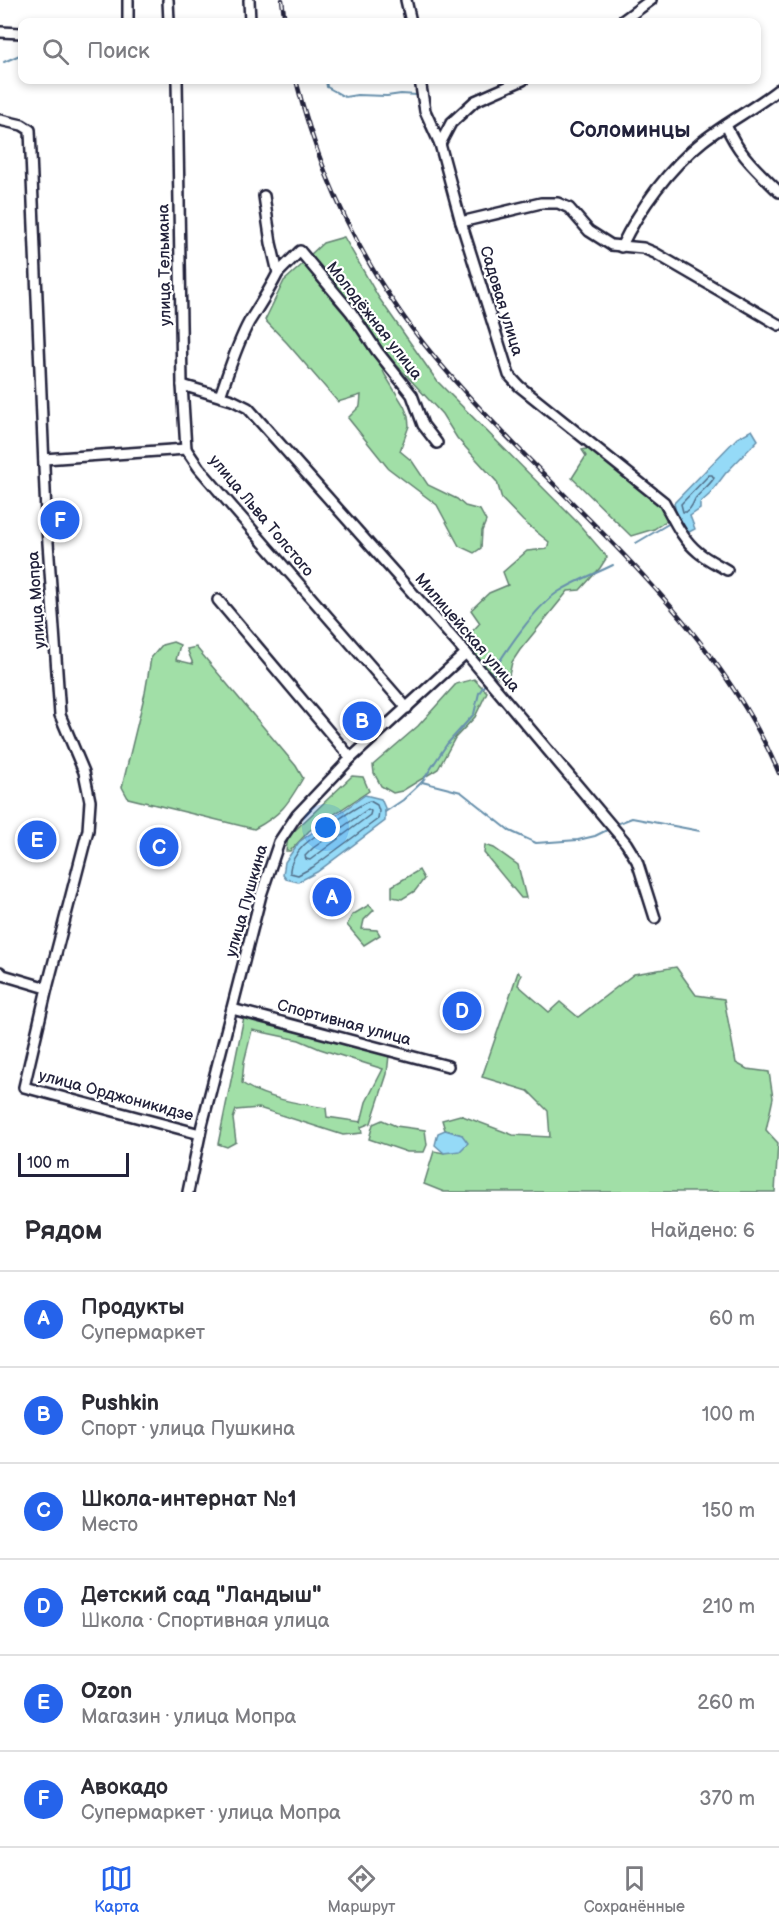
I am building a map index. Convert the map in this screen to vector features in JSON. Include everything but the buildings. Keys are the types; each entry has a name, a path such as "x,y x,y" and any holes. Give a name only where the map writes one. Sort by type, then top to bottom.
{"street":[{"path":"128,0 128,18"},
{"path":"168,0 169,18"},
{"path":"249,0 250,18"},
{"path":"406,0 410,18"},
{"path":"626,18 651,0"},
{"path":"0,32 18,33"},
{"name":"улица Тельмана","path":"177,84 182,384 186,449"},
{"name":"Садовая улица","path":"421,84 425,111 440,144 461,222 509,375 519,386 664,502 683,536 699,553 727,570"},
{"path":"440,144 452,123 475,101 514,84"},
{"path":"621,246 629,230 666,178 702,142 779,89"},
{"name":"улица Мопра","path":"0,120 30,130 44,459 60,715 84,772 90,801 87,830 24,1087"},
{"path":"726,125 732,140 744,158 779,192"},
{"path":"220,396 232,359 246,329 278,273 264,196"},
{"path":"461,222 541,203 558,202 568,208 588,231 611,245 642,248 656,253 779,325"},
{"name":"Молодёжная улица","path":"278,273 300,251 351,312 377,351 412,395 423,425 437,443"},
{"name":"Милицейская улица","path":"182,384 248,408 466,653 628,845 637,861 655,918"},
{"name":"улица Льва Толстого","path":"44,459 186,449 220,494 407,708"},
{"path":"218,600 351,759"},
{"name":"улица Пушкина","path":"188,1192 200,1134 261,895 279,842 297,815 351,759 466,653"},
{"path":"0,972 3,975 47,988"},
{"name":"Спортивная улица","path":"232,1009 448,1066"},
{"name":"улица Орджоникидзе","path":"24,1087 200,1134"}],"green space":[{"path":"344,237 379,298 437,381 577,522 607,557 580,590 568,591 520,650 512,662 507,684 485,667 465,639 480,623 471,610 489,593 508,585 503,572 527,551 547,549 549,542 523,521 502,499 497,482 457,438 442,414 393,361 309,256 323,243"},
{"path":"304,263 327,294 371,345 385,375 404,406 409,426 400,451 412,461 428,485 457,499 465,506 480,510 486,521 482,531 481,548 474,553 459,546 437,505 388,468 348,418 360,406 361,395 338,402 265,320 284,281"},
{"path":"590,448 659,503 669,519 654,529 631,536 572,478 586,456 582,450"},
{"path":"173,642 180,645 176,660 193,664 187,649 196,647 296,766 303,778 283,808 271,819 254,829 128,798 122,787 145,693 151,658 162,645"},
{"path":"474,679 487,692 475,717 455,738 438,769 402,791 393,793 381,786 374,773 373,765 418,726 456,684"},
{"path":"352,776 363,777 369,791 309,831 290,851 286,851 288,837"},
{"path":"485,845 494,848 518,865 526,898 521,898 484,853"},
{"path":"419,870 424,879 415,891 402,899 392,897 392,886"},
{"path":"369,905 374,910 364,920 362,929 377,930 380,935 364,945 347,925 352,915"},
{"path":"676,967 696,995 724,999 736,1063 747,1069 769,1072 773,1098 766,1130 778,1143 775,1192 444,1192 424,1184 434,1151 444,1153 462,1135 445,1130 442,1120 460,1115 513,1135 550,1137 548,1111 528,1091 482,1077 518,972 521,975 518,985 549,1012 560,1002 578,1017 634,974"},
{"path":"244,1017 389,1055 387,1074 371,1123 361,1127 362,1133 343,1135 259,1108 236,1110 233,1119 236,1142 227,1147 218,1144","holes":["252,1030 299,1040 383,1069 366,1102 361,1122 327,1117 326,1108 260,1093 242,1083 244,1062"]},
{"path":"382,1120 396,1126 425,1130 427,1145 424,1152 407,1152 369,1139 373,1124"}],"water":[{"path":"752,430 758,440 700,503 700,509 690,516 695,529 689,532 678,523 674,503 737,438"},
{"path":"365,795 381,799 385,808 385,821 317,872 298,882 286,879 283,875 285,862 299,842"},
{"path":"445,1130 462,1135 468,1143 460,1151 444,1153 435,1145 438,1133"}],"waterway":[{"path":"4,62 18,56"},
{"path":"327,84 327,87 345,97 417,95"},
{"path":"636,543 670,523"},
{"path":"490,676 521,631 549,599 571,584 613,565"},
{"path":"385,812 403,800 422,782 447,744 474,714 479,693 487,681"},
{"path":"422,782 461,792 510,831 536,843 578,840 595,836 609,829"},
{"path":"619,823 632,818 700,831"}],"railway":[{"path":"282,0 284,18"},
{"path":"297,84 307,120 336,199 354,236 397,308 449,374 493,422 674,610 714,660 749,714 779,773"}],"place":[{"name":"Авокадо","path":"60,520"},
{"name":"Pushkin","path":"362,721"},
{"name":"Ozon","path":"37,840"},
{"name":"Школа-интернат №1","path":"159,847"},
{"name":"Продукты","path":"332,897"},
{"name":"Детский сад \"Ландыш\"","path":"462,1011"}],"district":[{"name":"Соломинцы","path":"630,130"}]}
